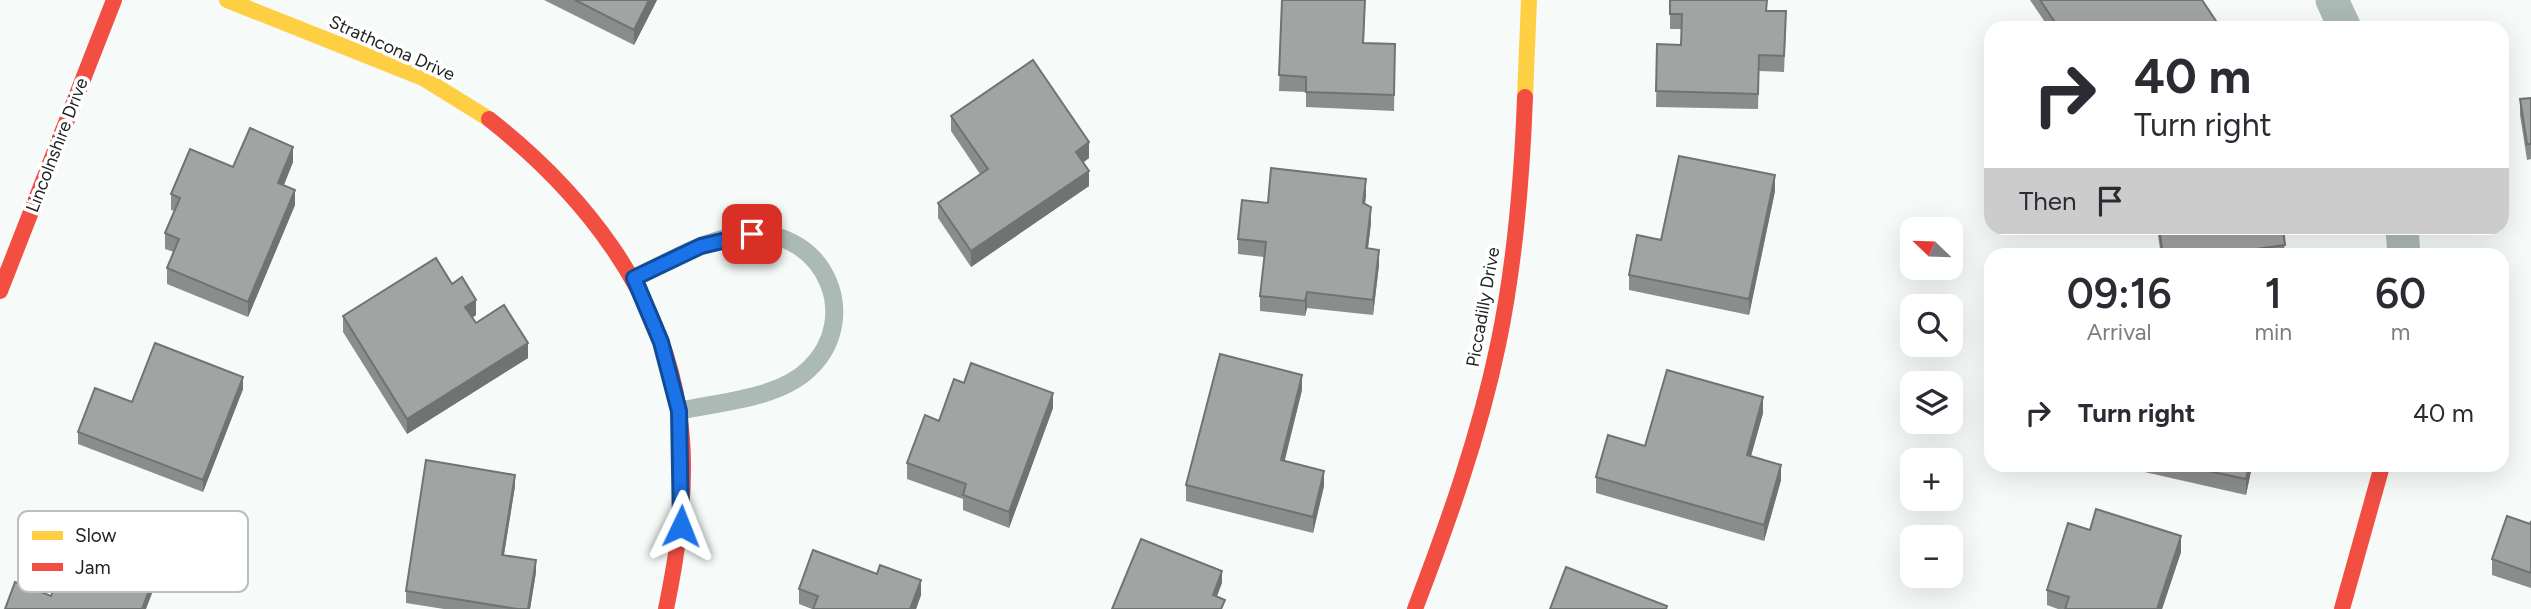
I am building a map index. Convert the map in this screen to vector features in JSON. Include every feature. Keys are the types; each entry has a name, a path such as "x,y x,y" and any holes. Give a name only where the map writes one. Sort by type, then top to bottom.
{"street":[{"name":"Lincolnshire Drive","path":"0,291 114,0"},
{"name":"Strathcona Drive","path":"226,0 416,76 440,87 478,111 512,136 569,190 634,278 661,342 679,411 682,501 679,550 666,609"},
{"name":"Piccadilly Drive","path":"1415,609 1447,529 1478,426 1505,307 1524,136 1529,0"},
{"path":"2332,0 2342,21"},
{"path":"2342,609 2380,472"}],"lane":[{"path":"634,278 701,246 752,234 789,238 817,259 832,293 835,323 825,349 808,370 774,389 679,411"}],"building":[{"path":"575,0 649,0 634,30"},
{"path":"1282,0 1365,0 1363,43 1395,44 1394,95 1306,92 1306,77 1279,75"},
{"path":"1670,0 1767,0 1766,11 1786,11 1784,56 1759,55 1758,94 1656,91 1657,44 1681,45 1682,14 1670,14"},
{"path":"2040,0 2202,0 2216,21 2054,21"},
{"path":"1033,60 1089,142 1076,152 1089,171 971,251 938,203 988,169 951,116"},
{"path":"2531,98 2531,144 2527,144 2520,99"},
{"path":"250,128 293,147 278,183 295,190 248,302 167,268 179,239 165,233 180,198 171,194 190,149 233,167"},
{"path":"1679,156 1775,175 1749,299 1629,275 1637,235 1661,240"},
{"path":"1271,168 1366,179 1363,203 1371,207 1366,248 1379,250 1373,300 1307,292 1305,301 1260,296 1266,242 1238,239 1242,200 1268,203"},
{"path":"2160,235 2284,235 2285,245 2263,248 2162,248"},
{"path":"436,258 452,284 462,277 476,300 465,307 476,323 504,305 528,343 407,419 343,316"},
{"path":"155,343 243,377 203,480 78,432 95,388 132,402"},
{"path":"1220,354 1302,375 1281,460 1324,471 1313,517 1186,485"},
{"path":"971,363 1053,393 1009,512 963,495 966,484 907,463 925,415 939,421 954,379 964,383"},
{"path":"1667,370 1763,397 1747,455 1781,465 1764,525 1596,477 1608,435 1645,446"},
{"path":"426,460 515,475 502,555 536,560 528,609 406,591"},
{"path":"2213,472 2248,472 2246,479"},
{"path":"2096,509 2181,536 2157,609 2065,609 2069,597 2047,590 2068,523 2090,530"},
{"path":"2507,516 2530,524 2531,521 2531,573 2492,559"},
{"path":"1141,539 1222,571 1213,595 1225,600 1221,609 1112,609"},
{"path":"813,550 877,574 880,565 921,580 910,609 813,609 818,596 799,589"},
{"path":"1566,567 1667,606 1666,609 1550,609"},
{"path":"15,582 18,583 18,592 41,592 51,596 53,592 148,592 142,609 5,609"}],"traffic: slow":[{"path":"227,0 423,78 489,119"},
{"path":"1525,97 1529,0"}],"traffic: jam":[{"path":"0,291 114,0"},
{"path":"1415,609 1462,479 1482,413 1498,345 1517,222 1525,97"},
{"path":"489,119 556,179 586,212 636,286 655,326 670,368 679,412 683,461 681,511 666,609"},
{"path":"2342,609 2380,472"}],"route":[{"path":"681,526 679,411 661,342 634,278 701,246 752,234"}]}
